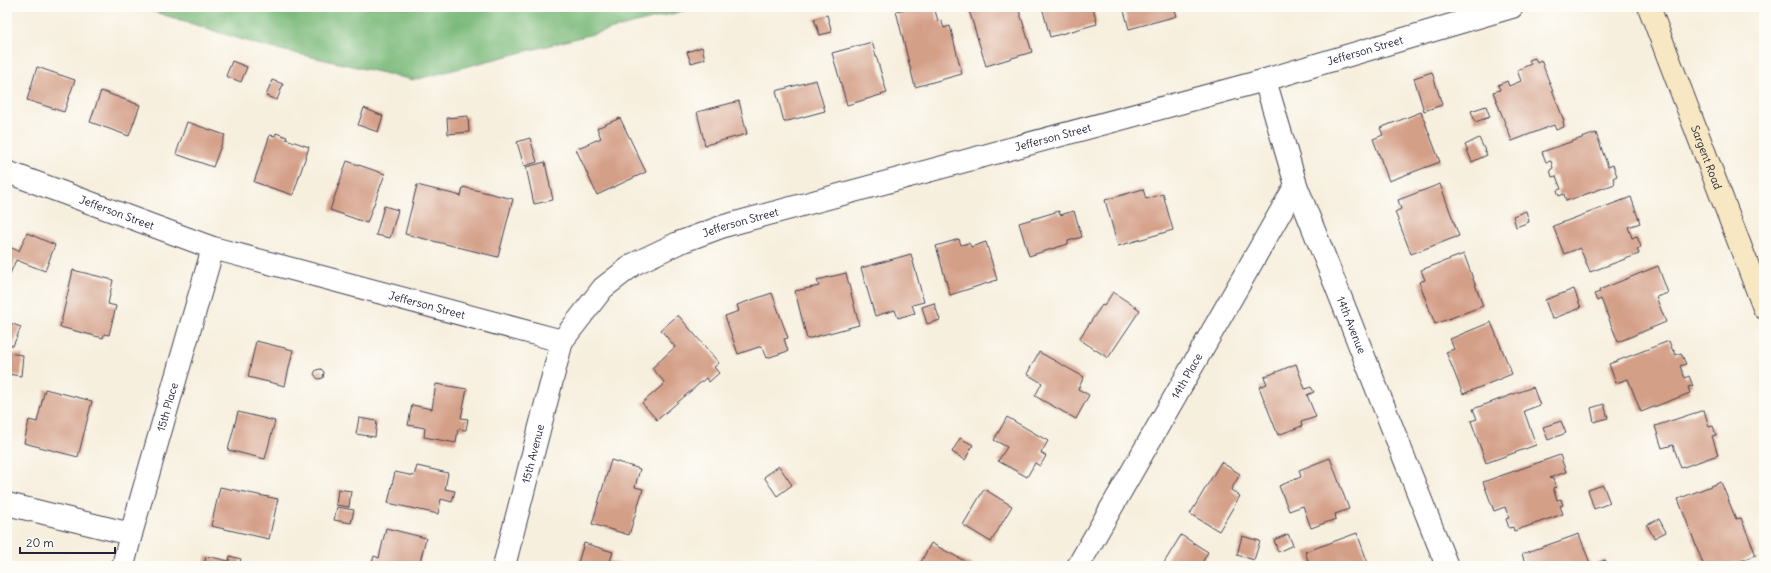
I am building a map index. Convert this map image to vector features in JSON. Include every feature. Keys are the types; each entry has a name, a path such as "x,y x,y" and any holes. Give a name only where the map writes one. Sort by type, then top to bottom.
{"main road":[{"name":"Sargent Road","path":"1649,7 1764,308"}],"street":[{"name":"Jefferson Street","path":"7,172 213,248 562,341 603,288 634,264 678,243 724,226 1265,80 1512,7"},
{"name":"14th Avenue","path":"1265,80 1296,185 1447,566"},
{"name":"14th Place","path":"1078,566 1296,185"},
{"name":"15th Place","path":"123,566 213,248"},
{"name":"15th Avenue","path":"504,566 562,341"},
{"path":"7,504 131,534"}],"green space":[{"path":"139,7 698,7 414,80 259,45"}],"building":[{"path":"912,7 934,7 938,21 941,20 944,28 950,26 962,74 915,87 896,11"},
{"path":"968,7 1018,7 1032,52 986,66"},
{"path":"1042,7 1093,7 1097,24 1050,37"},
{"path":"1123,7 1174,7 1177,16 1129,29"},
{"path":"827,15 832,32 820,35 814,19"},
{"path":"872,42 887,93 847,105 832,53"},
{"path":"702,47 705,59 691,63 687,52"},
{"path":"1535,58 1537,62 1541,60 1564,121 1564,127 1556,130 1554,125 1512,141 1493,92 1500,90 1498,85 1507,81 1509,86 1521,81 1517,70 1531,64 1529,60"},
{"path":"232,61 247,67 241,82 226,76"},
{"path":"37,67 75,80 64,112 27,100"},
{"path":"1432,72 1442,105 1424,111 1414,78"},
{"path":"272,80 283,84 277,100 266,96"},
{"path":"816,80 825,111 784,122 776,91"},
{"path":"101,91 140,105 129,136 90,122"},
{"path":"739,101 747,134 705,145 697,112"},
{"path":"1486,106 1490,117 1475,122 1471,111"},
{"path":"364,108 383,116 378,132 358,125"},
{"path":"1421,112 1440,162 1389,181 1373,139 1383,135 1380,128"},
{"path":"468,116 469,132 448,134 447,118"},
{"path":"620,118 646,172 597,195 576,149 601,138 597,128"},
{"path":"187,122 225,135 213,167 176,154"},
{"path":"276,133 287,137 286,139 309,147 293,195 254,182 270,135 275,136"},
{"path":"1596,133 1608,167 1613,165 1617,176 1613,178 1615,184 1566,201 1564,194 1559,196 1557,190 1561,189 1556,176 1552,177 1550,170 1553,168 1551,161 1546,162 1542,152"},
{"path":"530,138 537,162 524,166 517,142"},
{"path":"1479,138 1487,155 1472,162 1465,145"},
{"path":"347,161 385,174 367,223 330,210"},
{"path":"545,162 553,200 534,204 526,167"},
{"path":"1440,184 1459,236 1411,254 1395,212 1401,209 1398,200"},
{"path":"417,185 461,196 463,187 513,199 498,257 405,234"},
{"path":"1143,189 1146,199 1163,194 1173,230 1118,246 1105,200"},
{"path":"1631,197 1640,223 1628,227 1632,238 1637,236 1641,247 1637,249 1639,254 1590,272 1580,248 1564,254 1553,226"},
{"path":"384,206 398,210 390,238 376,235"},
{"path":"1059,211 1060,215 1074,211 1082,237 1068,241 1068,244 1029,256 1019,223"},
{"path":"1526,211 1529,222 1516,227 1513,216"},
{"path":"27,233 55,245 45,271 16,260 7,281 7,246 19,251"},
{"path":"959,239 961,245 969,243 971,247 986,242 997,280 950,295 936,246"},
{"path":"911,254 924,302 912,305 915,313 898,318 895,310 875,316 861,268"},
{"path":"1464,254 1483,306 1435,324 1419,282 1425,280 1421,270"},
{"path":"1658,266 1668,293 1656,297 1666,322 1618,342 1601,299 1597,301 1594,294 1600,292 1599,290"},
{"path":"73,270 113,280 108,304 116,306 109,335 104,334 103,338 60,327"},
{"path":"846,273 859,325 807,339 795,291 819,286 817,280"},
{"path":"1574,289 1581,308 1552,319 1545,300"},
{"path":"1113,292 1140,310 1108,358 1079,339 1102,305 1104,306"},
{"path":"772,293 788,338 784,339 788,351 767,358 762,346 738,354 725,316 739,311 737,305"},
{"path":"934,303 940,320 927,324 922,307"},
{"path":"678,315 719,363 714,367 719,373 709,382 706,378 657,420 642,403 665,383 652,368 675,347 661,330"},
{"path":"7,322 21,327 13,346 7,343"},
{"path":"1491,322 1512,374 1463,394 1446,352 1454,349 1450,339"},
{"path":"256,341 293,350 285,386 248,377"},
{"path":"1669,341 1676,355 1681,353 1686,364 1680,366 1685,378 1689,376 1693,386 1688,387 1690,393 1641,412 1628,379 1616,383 1609,364"},
{"path":"1039,352 1084,377 1078,389 1089,395 1076,419 1035,396 1042,383 1027,374"},
{"path":"7,353 23,355 21,376 7,374"},
{"path":"1296,364 1305,389 1311,387 1314,392 1307,395 1316,417 1301,422 1302,426 1278,435 1259,387 1267,384 1264,377"},
{"path":"321,369 324,372 323,378 318,379 314,374 316,370"},
{"path":"436,384 467,389 461,418 468,419 466,430 458,429 456,443 424,437 425,428 408,425 412,405 432,409"},
{"path":"1533,387 1540,405 1524,411 1536,445 1486,463 1471,421 1477,419 1473,409"},
{"path":"45,389 92,401 78,457 24,443 29,420 37,422"},
{"path":"1604,404 1608,418 1594,422 1591,408"},
{"path":"7,405 11,406 8,423 7,423"},
{"path":"1704,410 1709,427 1713,426 1716,435 1712,436 1718,455 1681,468 1673,445 1662,448 1655,426"},
{"path":"238,412 275,421 265,459 228,450"},
{"path":"1007,417 1048,441 1041,453 1046,456 1040,466 1035,463 1027,477 998,461 1007,447 994,440"},
{"path":"359,418 377,421 375,437 356,434"},
{"path":"1561,421 1566,433 1548,440 1543,427"},
{"path":"960,438 973,445 965,460 952,452"},
{"path":"1560,455 1566,472 1549,478 1553,479 1556,487 1553,488 1557,500 1561,499 1563,505 1560,506 1563,514 1514,531 1513,527 1509,528 1506,519 1509,518 1505,507 1494,511 1483,482"},
{"path":"1330,458 1349,509 1335,514 1336,519 1311,528 1303,506 1289,511 1279,486 1301,477 1299,470"},
{"path":"611,460 640,469 635,487 643,489 629,535 592,524"},
{"path":"1221,462 1240,474 1231,490 1240,496 1219,531 1190,514"},
{"path":"417,466 448,473 445,489 455,491 452,502 441,499 438,514 388,503 395,472 414,476"},
{"path":"779,466 792,485 777,496 764,477"},
{"path":"1721,482 1736,519 1741,518 1756,555 1728,566 1704,566 1678,499"},
{"path":"1603,485 1610,503 1594,509 1588,490"},
{"path":"220,487 278,499 269,539 211,526"},
{"path":"338,489 351,491 349,507 336,505"},
{"path":"984,489 1012,506 991,542 963,525"},
{"path":"337,507 354,510 351,523 334,520"},
{"path":"1659,519 1666,532 1654,538 1647,525"},
{"path":"386,528 426,538 419,566 371,566 374,556 379,558"},
{"path":"1357,533 1369,566 1310,566 1305,552"},
{"path":"1288,534 1293,545 1278,552 1274,540"},
{"path":"1579,534 1591,566 1526,566 1522,554"},
{"path":"1181,535 1208,552 1202,563 1207,566 1162,566"},
{"path":"1242,536 1260,541 1254,560 1237,555"},
{"path":"584,543 613,552 610,561 626,566 577,566"},
{"path":"931,543 974,566 919,566"},
{"path":"206,556 229,561 230,556 241,559 239,565 242,566 204,566"},
{"path":"1605,560 1608,566 1591,566"}]}
